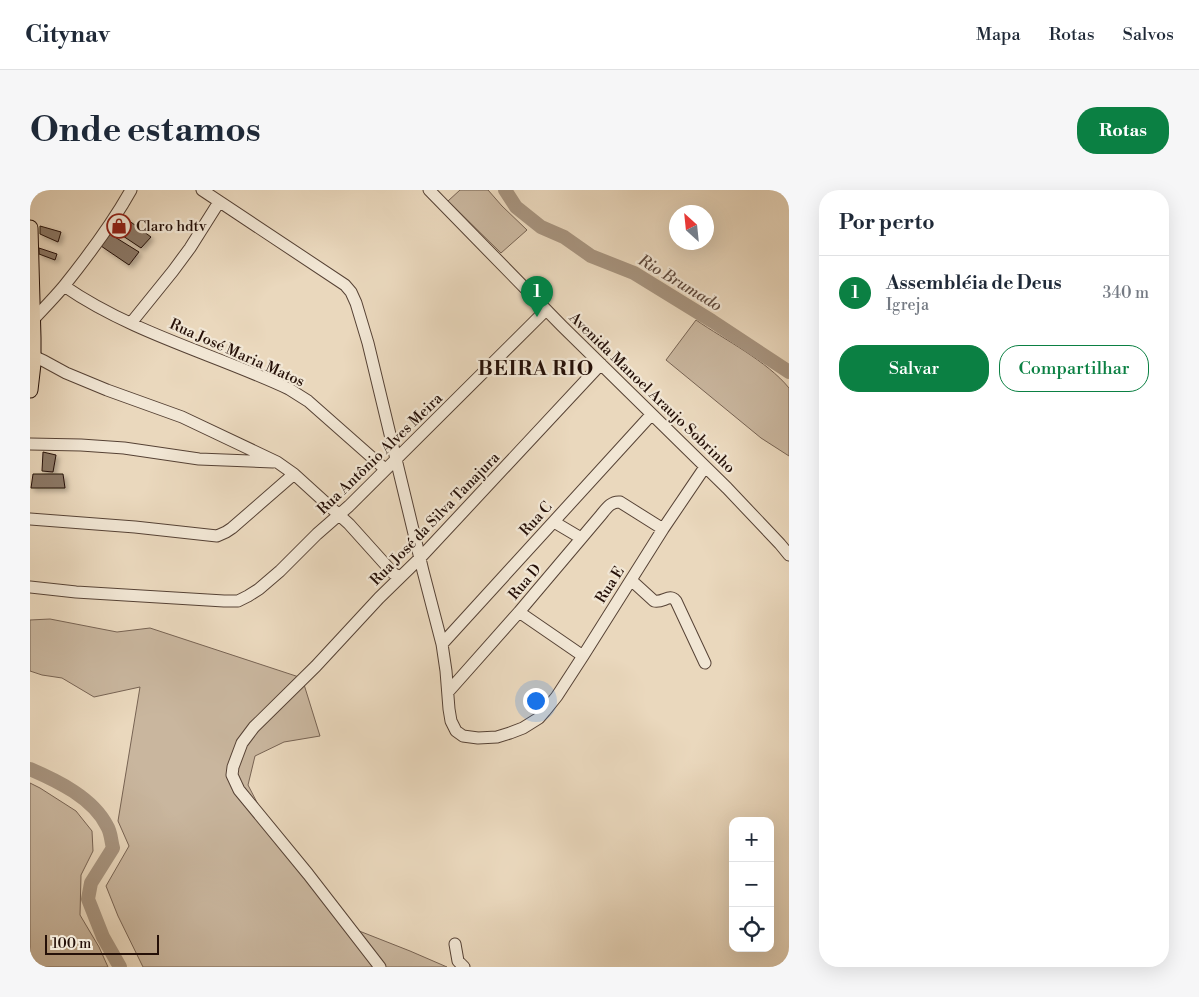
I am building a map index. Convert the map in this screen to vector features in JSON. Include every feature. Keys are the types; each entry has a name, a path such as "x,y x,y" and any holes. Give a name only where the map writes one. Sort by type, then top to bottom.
{"main road":[{"path":"30,228 33,356 30,390"}],"street":[{"path":"32,321 64,286 114,218 131,190"},
{"path":"202,190 337,280 351,292 362,321 397,458 442,644 448,692"},
{"name":"Avenida Manoel Araujo Sobrinho","path":"429,190 546,310 757,519 789,555"},
{"path":"131,323 190,248 219,202"},
{"name":"Rua José Maria Matos","path":"64,286 92,304 131,323 289,389 318,409 385,469"},
{"name":"Rua Antônio Alves Meira","path":"30,587 76,592 224,601 238,601 248,596 280,571 546,310"},
{"path":"33,356 66,373 107,390 182,417 277,462 294,474 339,514 394,574 402,575"},
{"name":"Rua José da Silva Tanajura","path":"380,967 308,874 239,790 232,775 233,767 242,743 254,727 290,693 420,558 601,364"},
{"name":"Rua C","path":"442,644 652,414"},
{"path":"30,444 124,448 199,459 277,462"},
{"name":"Rua E","path":"448,692 451,721 456,731 463,736 478,738 510,734 539,718 557,696 663,529 705,467"},
{"path":"30,519 135,527 217,536 232,528 294,474"},
{"name":"Rua D","path":"448,692 612,504 620,502 663,529"},
{"path":"554,522 581,538"},
{"path":"631,580 658,602 671,597 676,601 704,663"},
{"path":"519,612 583,656"},
{"path":"456,944 458,961 464,967"}],"shaded area":[{"path":"460,190 488,190 527,230 501,253 448,201"},
{"path":"696,320 758,360 789,388 789,456 761,438 666,360"},
{"path":"50,619 117,632 150,628 302,678 320,736 284,742 255,756 248,785 277,841 349,927 447,967 143,967 118,916 106,886 129,846 118,821 140,687 94,697 62,678 30,671 30,620"},
{"path":"30,783 76,811 92,831 93,851 81,875 80,915 99,947 108,967 30,967"}],"building":[{"path":"124,217 151,237 141,248 114,230"},
{"path":"40,226 61,232 58,242 40,234"},
{"path":"110,234 139,252 129,265 101,246"},
{"path":"39,248 57,254 55,260 39,254"},
{"path":"43,452 56,455 53,472 42,471"},
{"path":"33,474 63,474 65,488 31,488"}],"waterway":[{"name":"Rio Brumado","path":"505,190 516,207 541,227 564,237 591,256 634,273 712,321 789,372"},
{"path":"30,769 63,785 84,799 101,816 108,828 113,848 91,883 88,899 103,937 120,967"}],"place":[{"name":"Claro hdtv","path":"119,226"},
{"name":"Assembléia de Deus","path":"537,317"}],"district":[{"name":"BEIRA RIO","path":"536,369"}]}
